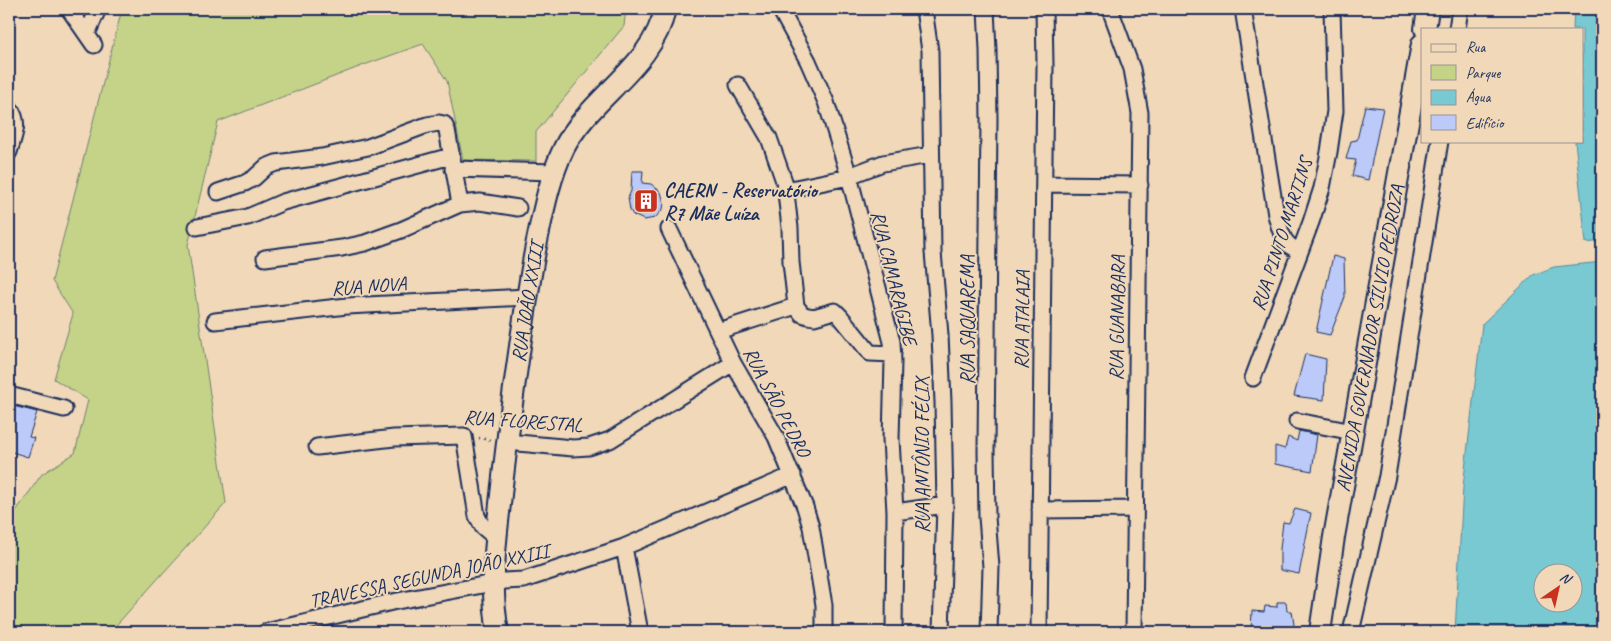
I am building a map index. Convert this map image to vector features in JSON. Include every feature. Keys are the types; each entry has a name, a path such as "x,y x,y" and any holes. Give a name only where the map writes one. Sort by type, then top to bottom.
{"main road":[{"name":"RUA JOÃO XXIII","path":"498,632 493,584 496,538 527,297 543,212 554,172 565,147 578,126 647,50 658,31 664,9"},
{"path":"1425,28 1428,9"},
{"name":"AVENIDA GOVERNADOR SÍLVIO PEDROZA","path":"1320,632 1334,537 1421,50"}],"street":[{"path":"69,9 90,39 98,9"},
{"name":"RUA CAMARAGIBE","path":"780,9 818,81 826,102 849,176 890,332 893,354 891,440 895,512 894,632"},
{"name":"RUA ANTÔNIO FÉLIX","path":"924,9 930,51 930,155 933,252 942,383 945,505 941,632"},
{"name":"RUA SAQUAREMA","path":"986,9 989,119 986,451 990,567 989,632"},
{"name":"RUA ATALAIA","path":"1038,632 1044,184 1044,9"},
{"name":"RUA GUANABARA","path":"1110,9 1132,69 1138,97 1140,132 1134,632"},
{"path":"1243,9 1276,215 1289,246 1300,250"},
{"name":"RUA PINTO MARTINS","path":"1253,378 1322,188 1335,111 1332,9"},
{"path":"1457,28 1460,9"},
{"path":"738,85 769,138 786,190 796,306 802,314 814,317 835,311 870,353 893,354"},
{"path":"9,107 14,114 16,125 9,152"},
{"path":"218,192 245,183 266,167 368,147 426,125 439,123 444,124 447,130 460,204"},
{"path":"1351,632 1387,476 1440,142"},
{"path":"786,190 849,176 882,163 930,155"},
{"path":"196,227 248,217 283,202 452,162 554,172"},
{"path":"1044,184 1140,185"},
{"path":"265,258 342,248 365,243 401,230 460,204 480,202 518,208"},
{"name":"RUA SÃO PEDRO","path":"669,229 733,363 776,437 805,507 811,527 824,604 824,632"},
{"name":"RUA NOVA","path":"215,321 347,306 527,297"},
{"path":"718,331 796,306"},
{"name":"RUA FLORESTAL","path":"507,442 573,448 588,447 610,440 733,363"},
{"path":"9,395 64,409"},
{"path":"1297,422 1353,432"},
{"path":"464,436 478,516 483,527 496,538"},
{"name":"RUA FLORESTAL","path":"317,447 394,438 464,436"},
{"name":"TRAVESSA SEGUNDA JOÃO XXIII","path":"266,632 392,602 504,581 524,580 624,546 793,476"},
{"path":"895,512 945,505"},
{"path":"1040,510 1136,509"},
{"path":"624,546 640,632"}],"path":[{"name":"RUA FLORESTAL","path":"464,436 507,442"}],"green space":[{"path":"122,9 626,9 624,26 536,132 536,161 463,160 447,81 423,44 218,122 188,245 226,503 110,632 9,632 9,521 42,474 75,453 88,400 54,379 73,314 52,281"}],"water":[{"path":"1574,9 1602,9 1602,241 1586,243 1575,142 1584,142 1584,28 1573,28"},
{"path":"1602,262 1602,632 1455,632 1463,487 1482,324 1533,275 1554,267"}],"building":[{"path":"1365,106 1383,108 1368,180 1352,176 1356,160 1346,159 1351,141 1357,140"},
{"name":"CAERN - Reservatório R7 Mãe Luíza","path":"632,171 643,171 642,183 651,184 661,192 664,203 663,209 655,218 644,220 633,215 630,210 628,198 631,191"},
{"path":"1333,256 1344,259 1345,297 1330,335 1316,332"},
{"path":"1305,354 1326,359 1324,400 1294,396"},
{"path":"9,405 37,412 29,437 34,438 28,457 9,451"},
{"path":"1299,431 1317,435 1312,471 1275,464 1275,446 1285,449 1288,437 1297,441"},
{"path":"1295,509 1311,513 1299,574 1280,570 1283,522 1289,523"},
{"path":"1277,602 1286,602 1287,611 1292,611 1294,625 1289,631 1251,632 1252,611 1264,612 1265,606 1277,607"}],"place":[{"name":"CAERN - Reservatório R7 Mãe Luíza","path":"646,201"}]}
